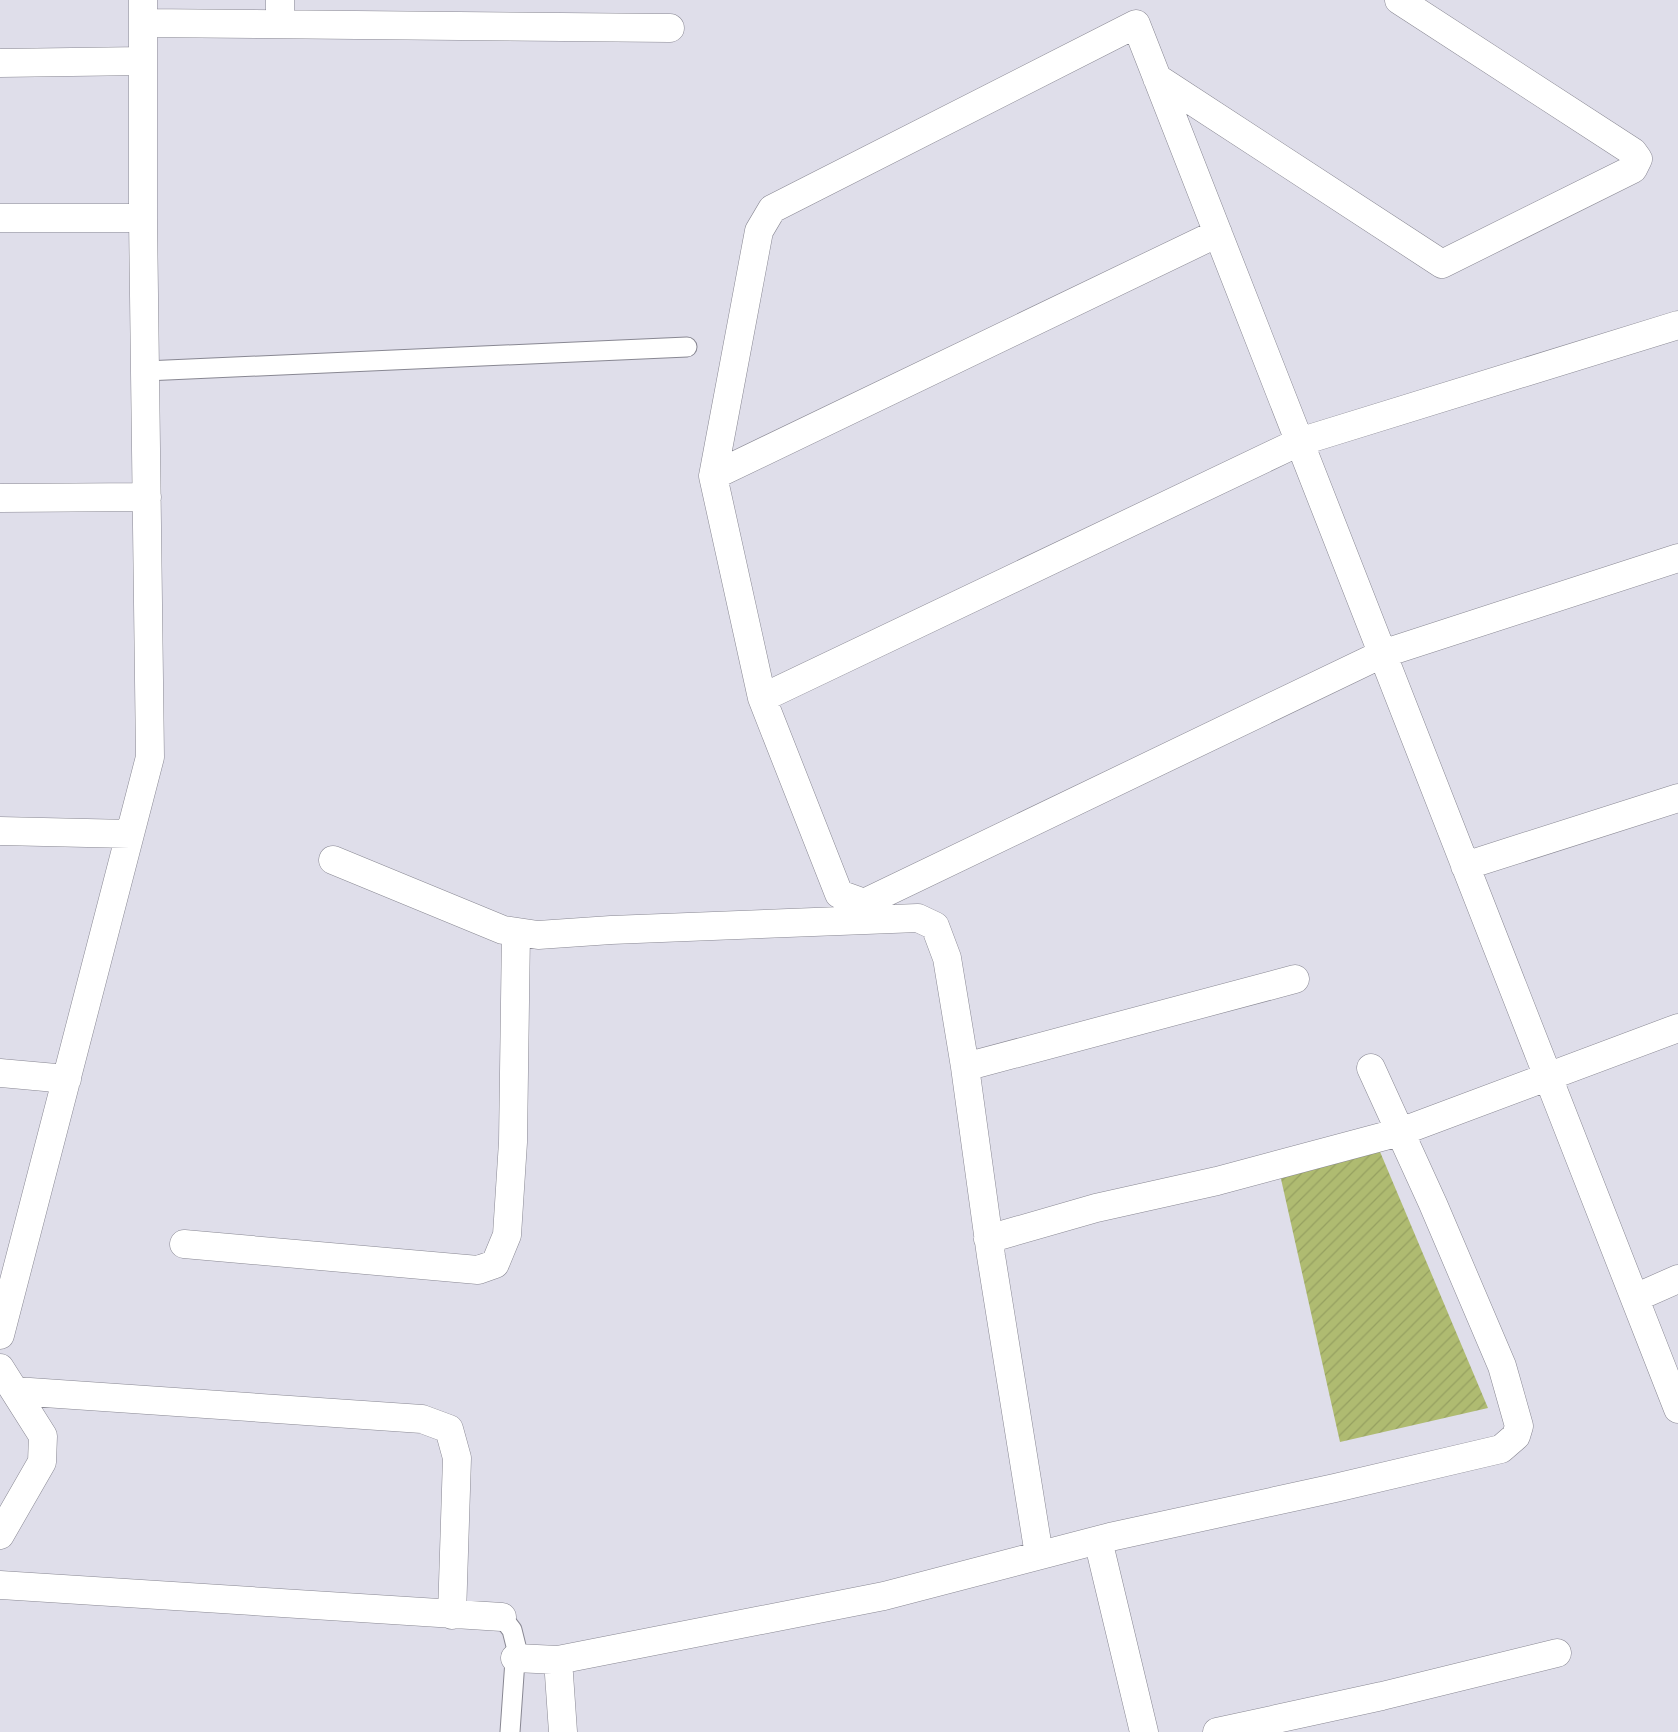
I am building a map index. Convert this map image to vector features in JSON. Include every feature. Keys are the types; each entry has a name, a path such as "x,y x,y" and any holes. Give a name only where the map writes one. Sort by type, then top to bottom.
{"street":[{"path":"1157,78 1442,264 1633,169 1638,159 1633,152 1399,0"},
{"path":"0,1335 150,757 143,218 143,12 280,12 670,28"},
{"path":"1678,558 1382,654 864,903 839,894 762,698 713,476 759,231 772,209 1136,24 1218,232 1382,654 1678,1409"},
{"path":"0,63 143,61"},
{"path":"0,218 143,218"},
{"path":"713,476 1218,232"},
{"path":"762,698 1300,442 1678,326"},
{"path":"0,498 147,498"},
{"path":"1465,866 1678,798"},
{"path":"0,831 130,834"},
{"path":"333,860 494,927 538,935 918,918 935,926 947,958 965,1067 988,1239 1039,1555"},
{"path":"184,1244 478,1270 495,1264 507,1235 513,1142 516,932"},
{"path":"965,1067 1295,979"},
{"path":"988,1239 1096,1208 1217,1181 1400,1132 1678,1028"},
{"path":"515,1658 558,1660 884,1596 1098,1540 1501,1449 1516,1436 1519,1426 1502,1366 1433,1204 1371,1068"},
{"path":"0,1073 67,1079"},
{"path":"1635,1298 1678,1279"},
{"path":"0,1368 43,1436 42,1462 0,1535"},
{"path":"15,1391 422,1419 449,1429 457,1458 452,1615"},
{"path":"1098,1540 1144,1732"},
{"path":"0,1585 502,1617"},
{"path":"1217,1732 1372,1698 1557,1653"},
{"path":"558,1660 563,1732"}],"lane":[{"path":"145,371 687,347"},
{"path":"502,1617 512,1630 516,1646 510,1732"}],"green space":[{"path":"1378,1147 1488,1408 1340,1442 1279,1170"}]}
